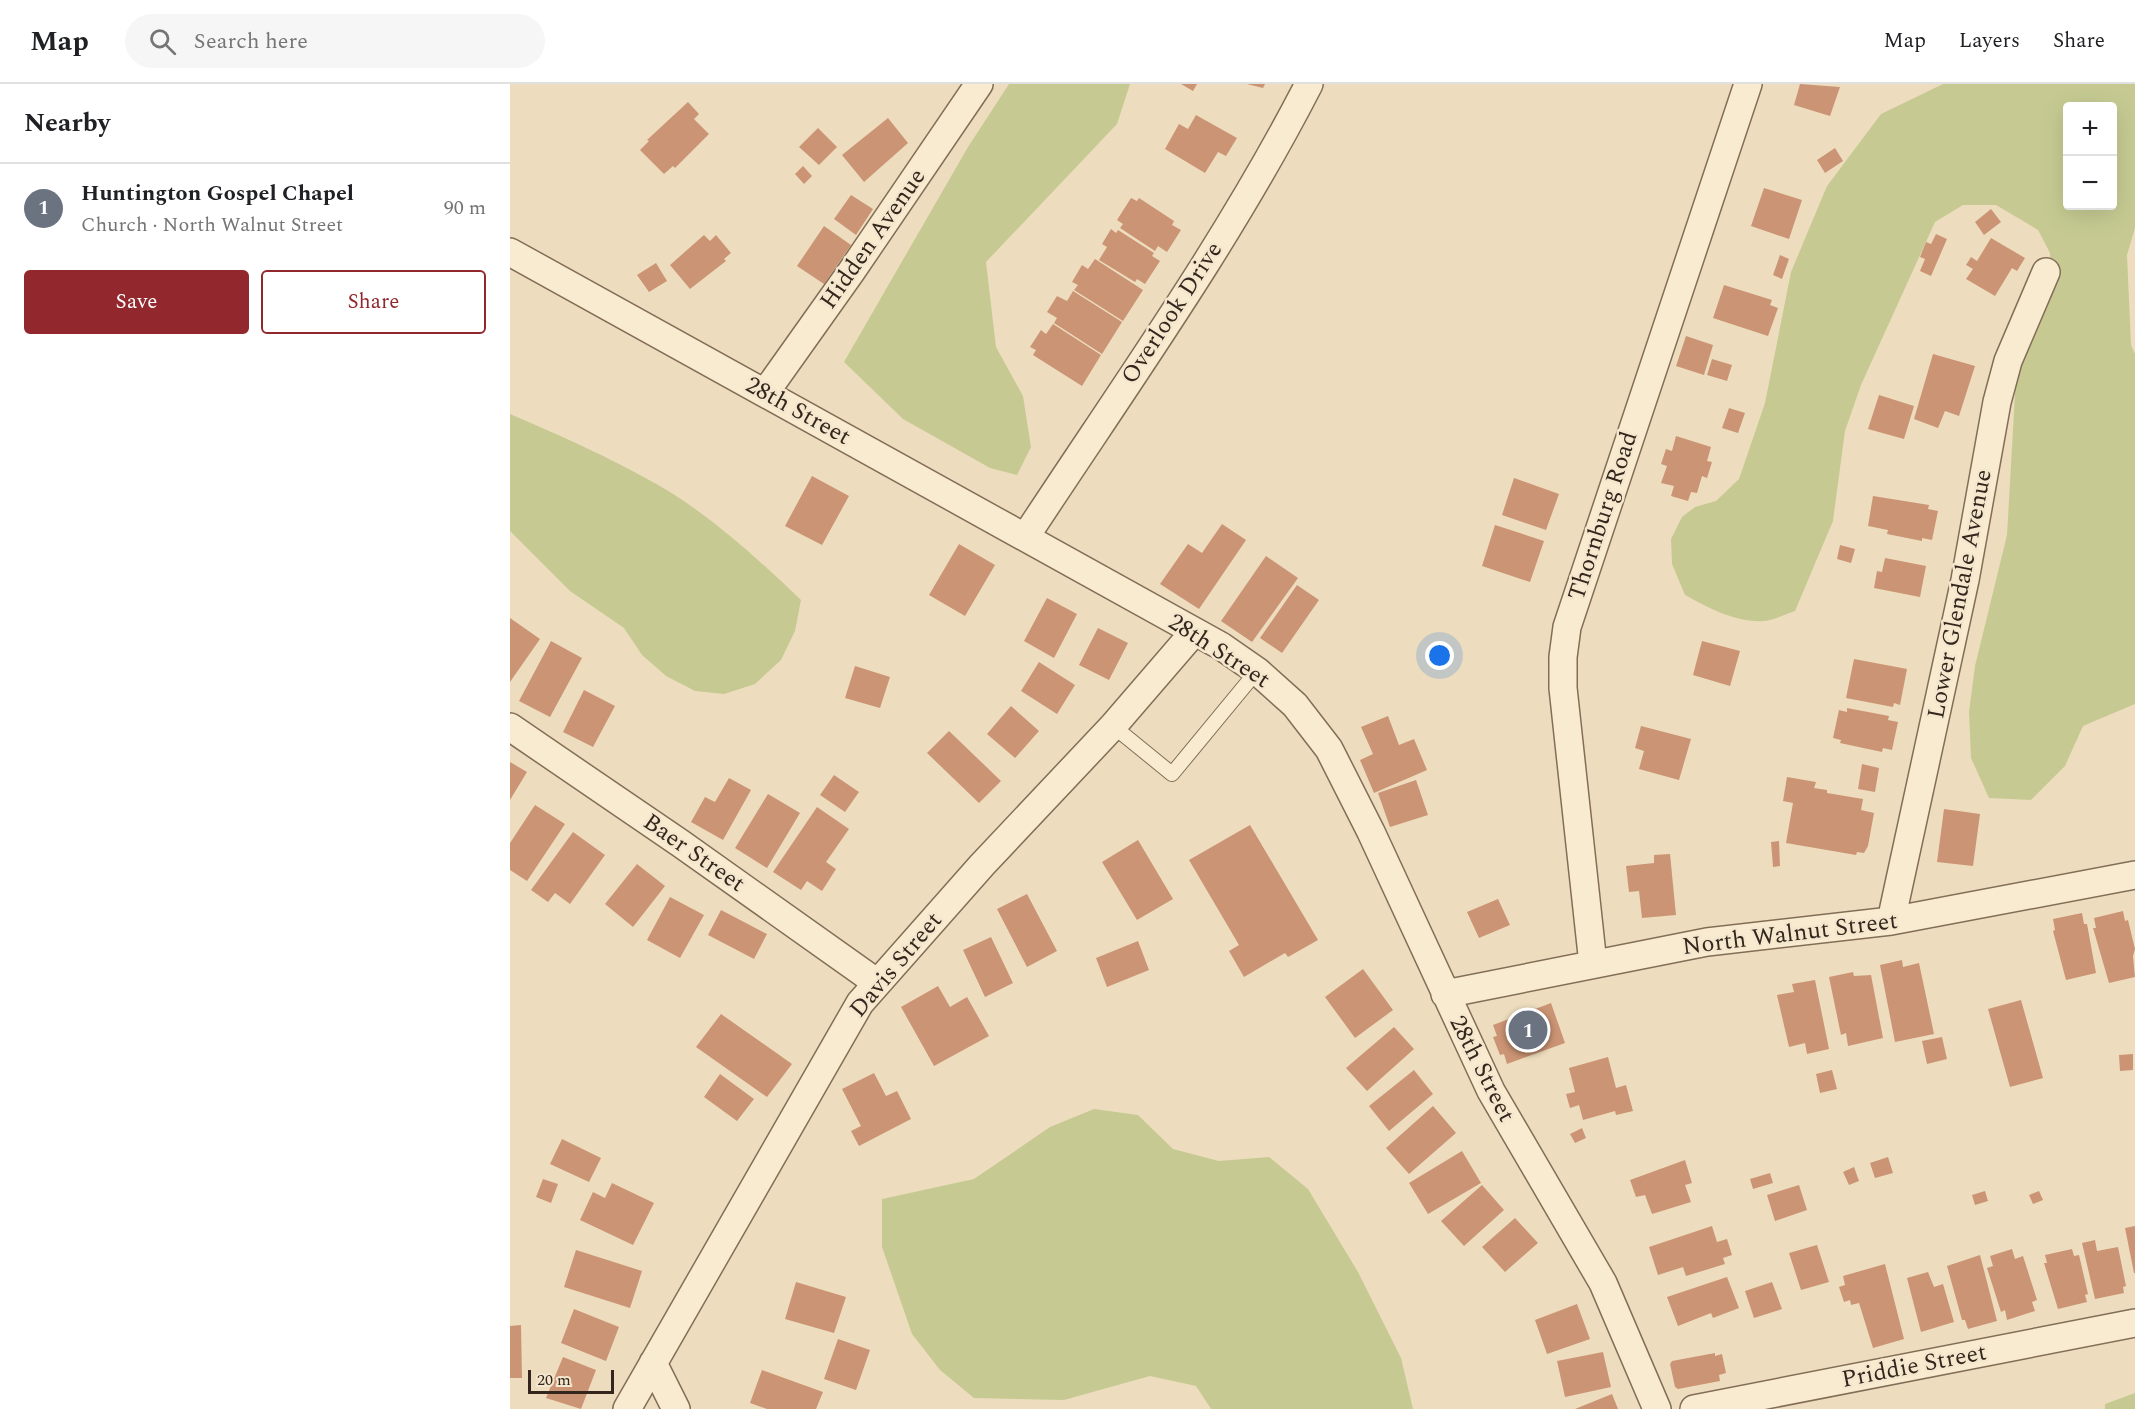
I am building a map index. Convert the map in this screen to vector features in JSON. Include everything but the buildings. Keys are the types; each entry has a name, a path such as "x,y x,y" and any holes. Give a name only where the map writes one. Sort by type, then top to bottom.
{"street":[{"name":"Hidden Avenue","path":"765,393 979,84"},
{"name":"Overlook Drive","path":"1026,536 1232,222 1273,153 1309,84"},
{"name":"Thornburg Road","path":"1593,964 1563,688 1563,657 1567,627 1748,84"},
{"name":"28th Street","path":"510,252 1221,646 1257,671 1295,705 1329,749 1371,832 1491,1091 1603,1283 1657,1409"},
{"name":"Lower Glendale Avenue","path":"1891,921 1965,580 1997,402 2008,361 2046,272"},
{"name":"Davis Street","path":"627,1409 843,1030 876,982 1113,726 1194,632"},
{"name":"Baer Street","path":"510,727 680,843 876,982"},
{"name":"North Walnut Street","path":"1445,994 1707,942 1891,921 2135,875"},
{"name":"Priddie Street","path":"1694,1409 2135,1323"},
{"path":"653,1363 676,1409"}],"lane":[{"path":"1113,726 1172,774 1257,671"}],"green space":[{"path":"1009,84 1130,84 1117,124 986,262 996,347 1023,396 1031,447 1017,475 990,468 903,419 844,362 968,147"},
{"path":"1943,84 2135,84 2135,228 2127,255 2131,345 2135,354 2135,704 2083,726 2065,766 2031,800 1989,798 1971,758 1969,712 1975,666 2007,535 2017,359 2051,279 2050,253 2038,230 1996,205 1963,205 1935,222 1861,385 1845,431 1833,521 1795,611 1764,621 1743,620 1723,614 1685,595 1672,564 1671,539 1682,517 1695,507 1716,501 1739,479 1765,403 1791,272 1827,186 1881,114"},
{"path":"510,414 592,450 670,492 722,529 770,571 801,600 795,631 781,660 755,684 724,694 695,691 666,676 642,655 624,628 570,591 510,531"},
{"path":"1094,1109 1138,1115 1173,1149 1219,1161 1269,1157 1308,1189 1358,1272 1401,1358 1413,1409 1211,1409 1196,1386 1150,1376 1064,1400 974,1398 940,1370 912,1334 882,1247 882,1199 974,1179 1050,1127"},
{"path":"2135,1393 2135,1409 2105,1409 2105,1404"}],"place":[{"name":"Huntington Gospel Chapel","path":"1528,1030"}]}
